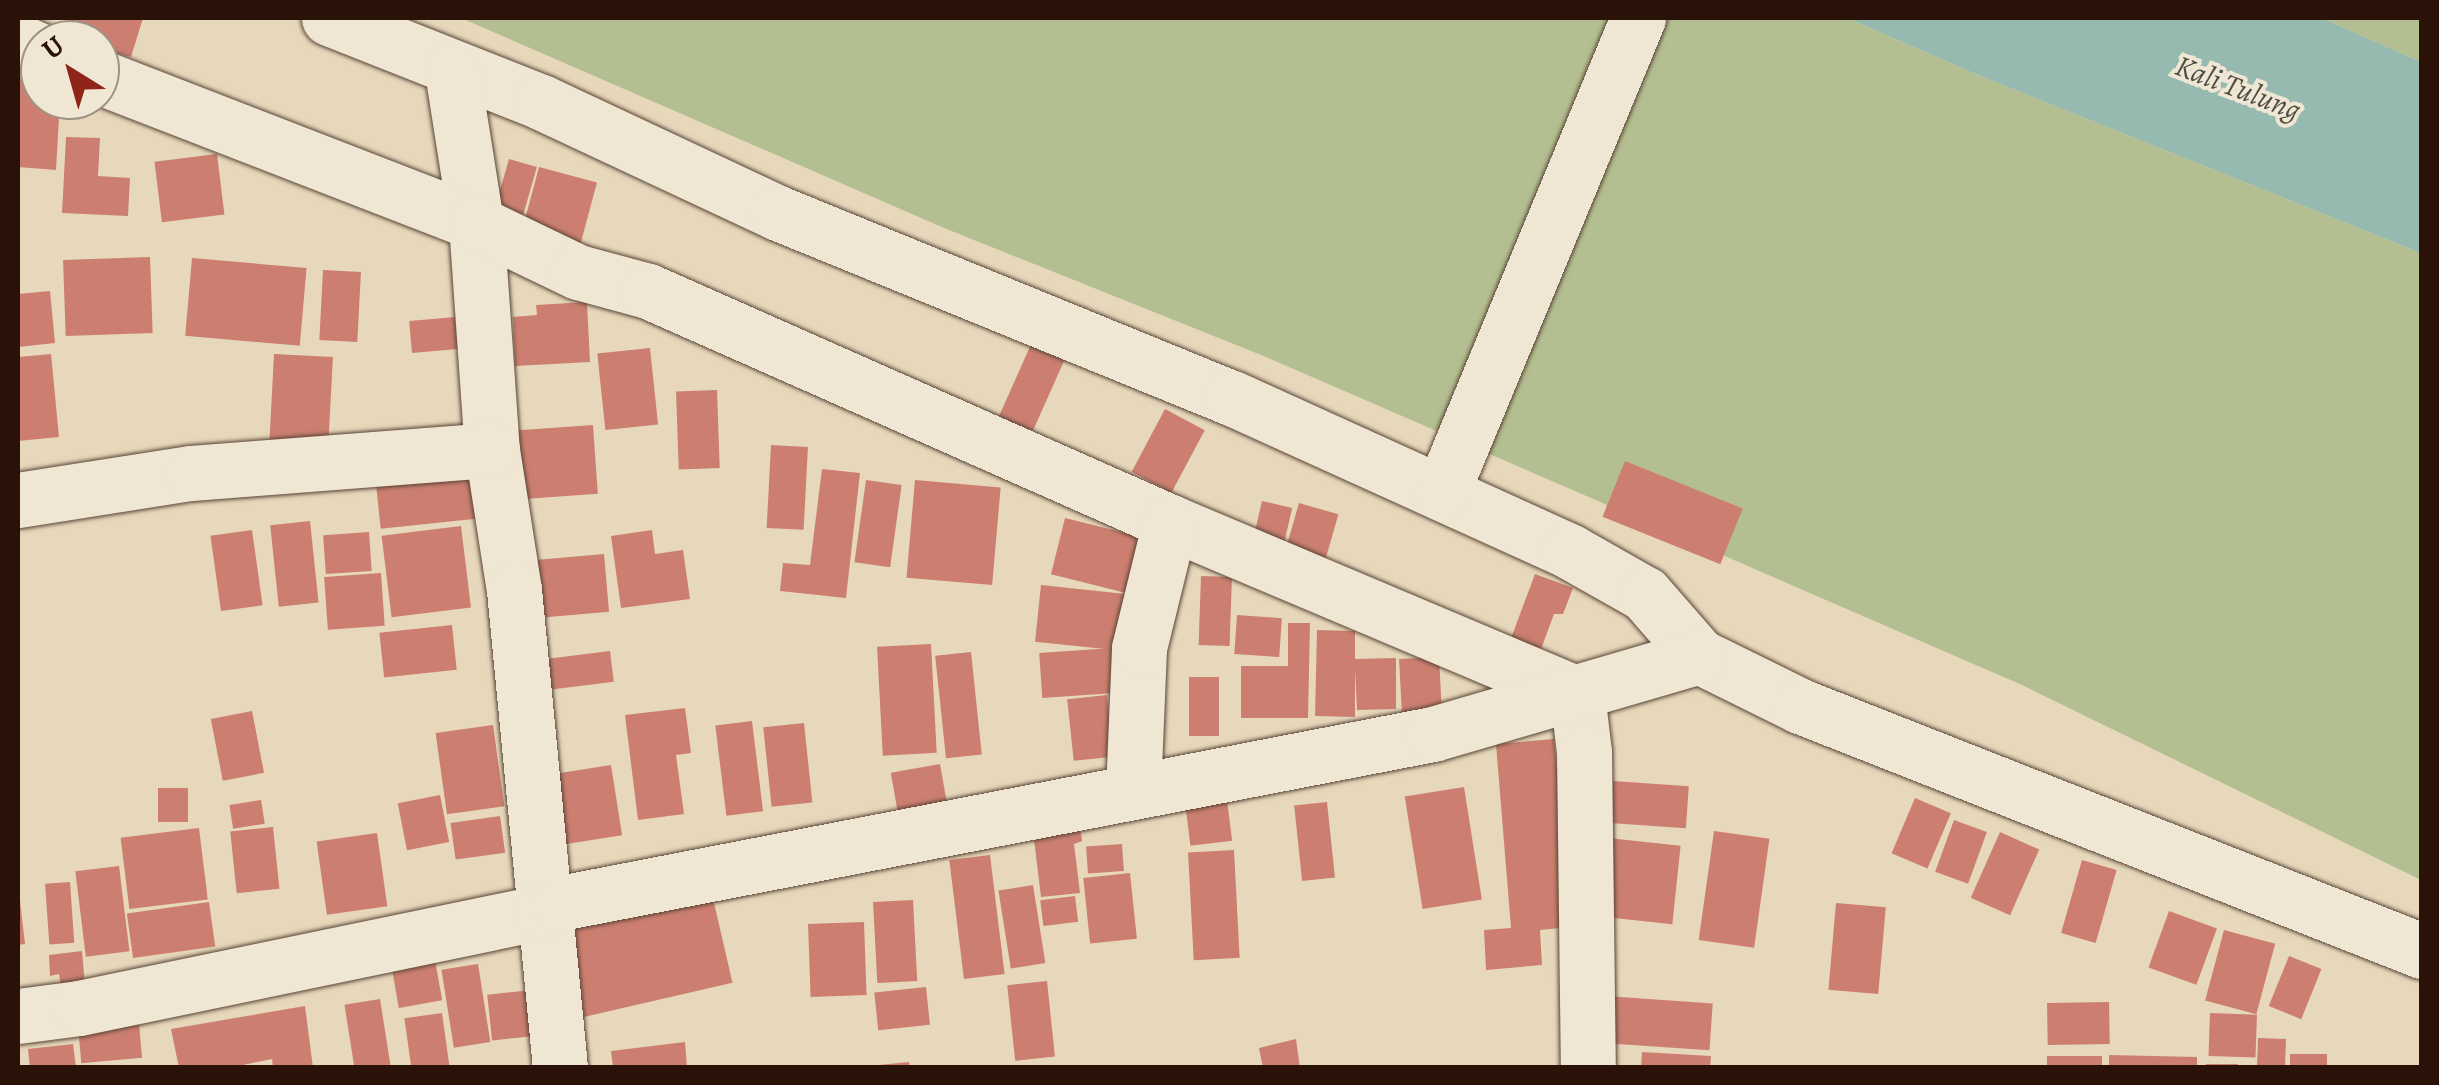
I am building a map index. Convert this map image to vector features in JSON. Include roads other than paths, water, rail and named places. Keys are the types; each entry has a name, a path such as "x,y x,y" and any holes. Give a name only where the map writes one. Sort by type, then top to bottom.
{"street":[{"path":"328,18 452,71 541,102 778,213 1232,398 1442,492 1568,551 1645,594 1699,656 1800,706 2422,951"},
{"path":"1442,492 1638,18"},
{"path":"452,71 476,223 492,450 514,590 560,1068"},
{"path":"120,86 476,223 578,272 648,291 1170,522 1578,694"},
{"path":"18,500 190,473 492,450"},
{"path":"1132,792 1138,648 1170,522"},
{"path":"18,1016 79,1008 544,912 560,903 1433,734 1699,656"},
{"path":"1578,694 1584,752 1588,1068"}],"water":[{"name":"Kali Tulung","path":"1847,18 2322,18 2421,62 2421,253 1978,75"}]}
